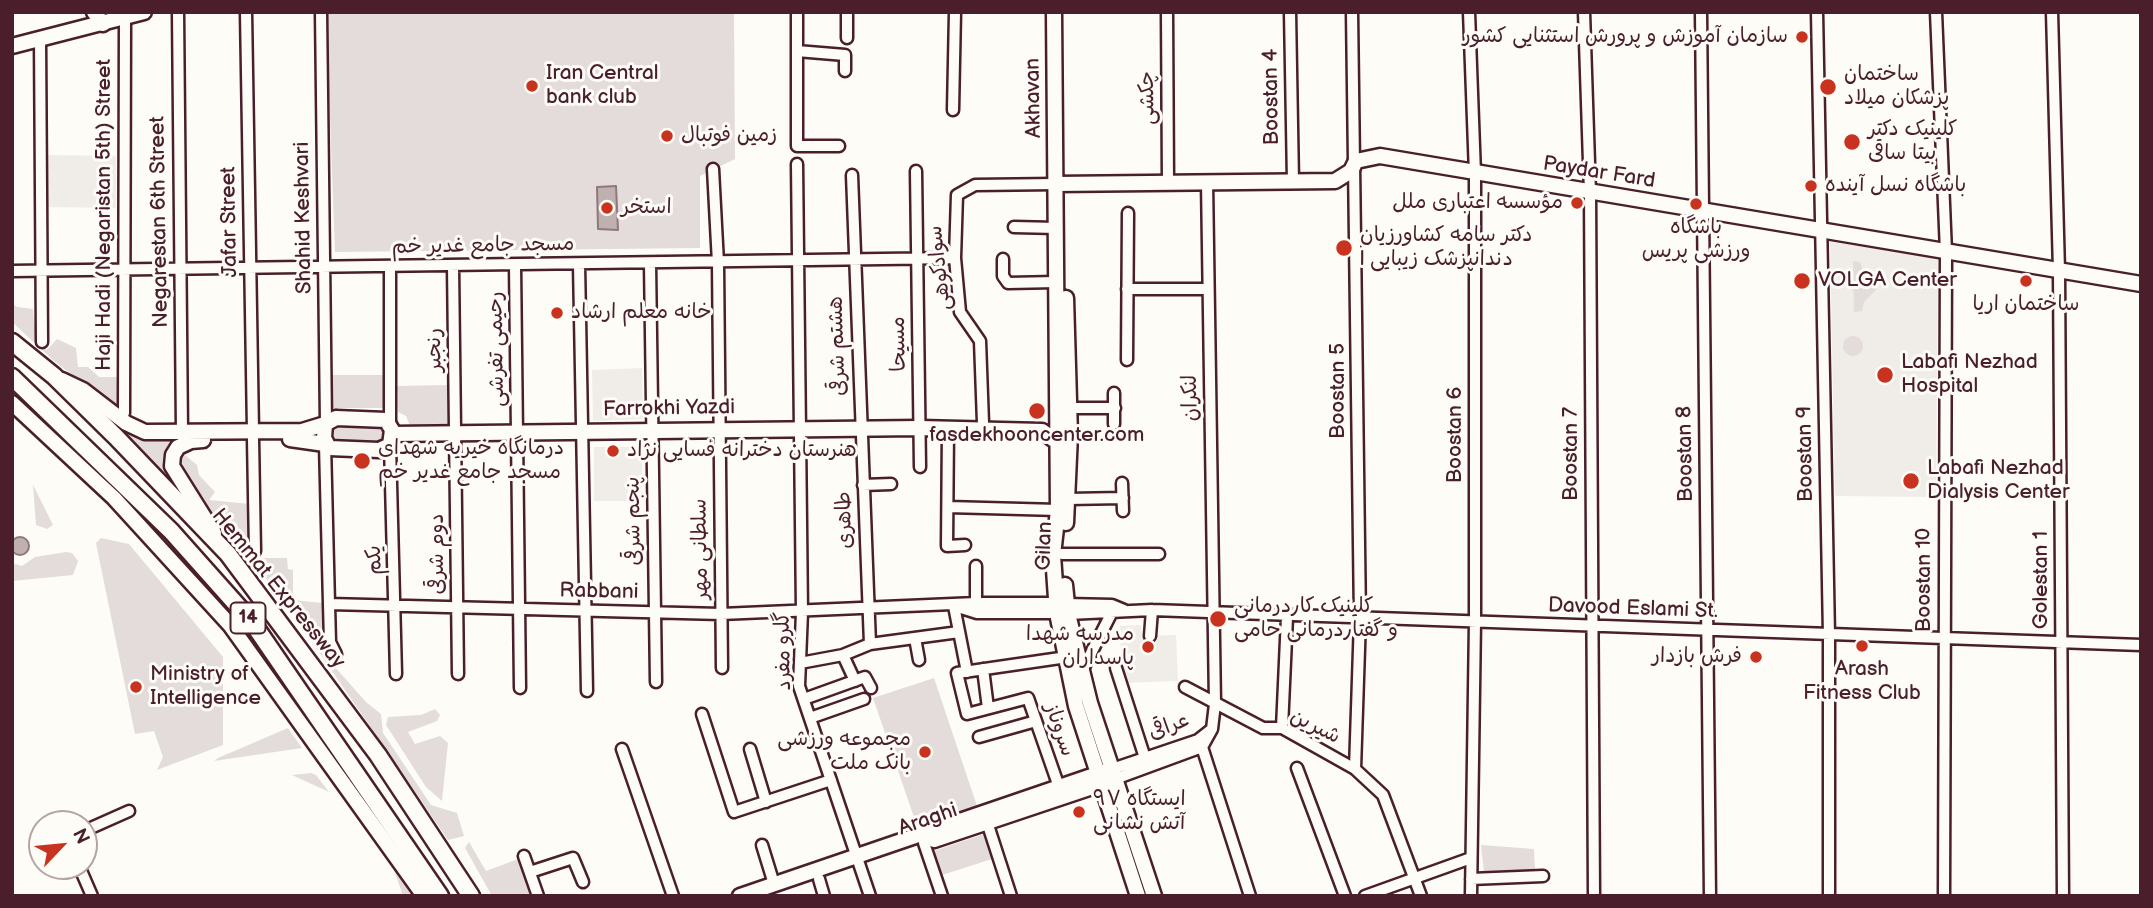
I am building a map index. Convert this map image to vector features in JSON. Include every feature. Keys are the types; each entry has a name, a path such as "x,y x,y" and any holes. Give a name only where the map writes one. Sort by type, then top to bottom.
{"highway":[{"name":"Hemmat Expressway","path":"13,342 54,376 228,554 378,755 471,896"},
{"name":"Hemmat Expressway","path":"12,377 171,531 252,622 440,896"}],"main road":[{"path":"12,46 98,18 125,18 144,12"},
{"name":"Akhavan","path":"1054,12 1059,184"},
{"name":"Paydar Fard","path":"1356,161 1380,156 2141,284"},
{"path":"1059,184 1335,181 1352,171 1356,161"},
{"name":"Gilan","path":"1059,184 1056,282 1065,414"},
{"name":"Gilan","path":"1059,184 1065,414 1061,438 1062,609 1113,774 1113,799 1140,885 1154,896"},
{"path":"54,376 83,390 135,428 158,433 253,435"},
{"path":"12,403 114,498 230,625 425,896"},
{"path":"948,429 983,423 1041,422 1065,414"},
{"name":"Farrokhi Yazdi","path":"253,435 302,431 336,418 380,418 391,434"},
{"path":"325,424 325,444"},
{"name":"Farrokhi Yazdi","path":"391,434 799,428 948,429"},
{"path":"948,429 1042,431 1061,438"},
{"name":"Farrokhi Yazdi","path":"253,435 302,439 325,444 336,450 379,450 391,434"},
{"path":"228,554 174,472 173,455 181,444 191,441 253,435"},
{"name":"Gilan","path":"1063,504 1054,555 1067,657 1076,706 1099,779 1113,799"},
{"path":"1099,779 1113,774"},
{"name":"Araghi","path":"771,890 1059,787 1099,779"},
{"name":"Araghi","path":"740,896 819,879 858,860 924,843 987,822 1099,779"}],"street":[{"name":"Negarestan 6th Street","path":"178,12 182,432"},
{"name":"Jafar Street","path":"246,12 255,551"},
{"name":"Shahid Keshvari","path":"321,12 325,424"},
{"path":"797,12 797,146 839,146"},
{"path":"846,12 847,38"},
{"path":"953,110 955,12"},
{"name":"چکشی","path":"1167,12 1168,183"},
{"name":"Boostan 4","path":"1290,12 1293,182"},
{"name":"Boostan 5","path":"1352,12 1360,619 1355,769"},
{"name":"Boostan 6","path":"1469,12 1475,174 1475,621 1471,896"},
{"name":"Boostan 7","path":"1584,12 1590,193 1594,896"},
{"name":"Boostan 8","path":"1701,12 1710,896"},
{"name":"Boostan 9","path":"1817,12 1829,635 1829,896"},
{"name":"Boostan 10","path":"1936,12 1946,252 1944,896"},
{"name":"Golestan 1","path":"2052,12 2059,271 2063,896"},
{"name":"Haji Hadi (Negaristan 5th) Street","path":"124,413 122,270 125,18"},
{"path":"40,39 42,342"},
{"path":"797,51 845,55 845,71"},
{"name":"گلرو مفرد","path":"797,164 802,612 799,686 870,896"},
{"name":"سلطانی مهر","path":"713,169 718,262 722,668"},
{"name":"مسیحا","path":"916,171 920,467"},
{"name":"هشتم شرقی","path":"852,174 861,429"},
{"name":"لنکران","path":"1207,182 1215,704 1212,729"},
{"name":"سوادکوهی","path":"983,423 980,341 960,312 954,205 961,189 975,185 1059,184"},
{"path":"1127,360 1128,213"},
{"path":"1014,227 1056,228"},
{"name":"مسجد جامع غدیر خم","path":"12,271 955,258"},
{"path":"1003,259 1003,276 1008,284 1056,282"},
{"path":"579,264 587,691"},
{"name":"پنجم شرقی","path":"650,264 656,682"},
{"name":"رحیمی تفرشی","path":"515,265 520,688"},
{"name":"رنجبر","path":"453,266 456,433"},
{"name":"یکم","path":"390,267 396,674"},
{"path":"1127,289 1209,289"},
{"path":"1114,393 1114,424"},
{"path":"1065,414 1115,408"},
{"name":"طاهری","path":"861,429 870,644"},
{"path":"948,429 947,546 965,545"},
{"name":"دوم شرقی","path":"456,433 458,674"},
{"path":"325,444 328,604 330,642 336,654"},
{"path":"1122,483 1123,510"},
{"path":"863,485 891,484"},
{"path":"948,507 1063,504 1122,498"},
{"path":"1062,554 1159,554"},
{"path":"976,566 976,603"},
{"name":"Davood Eslami St.","path":"868,609 976,603 1111,614 1124,610 1152,610 1287,617 1475,621 2141,645"},
{"name":"Rabbani","path":"328,604 721,614 868,609"},
{"name":"Davood Eslami St.","path":"954,606 976,612 1112,605 1124,610"},
{"name":"سروناز","path":"954,606 967,671 957,673 967,714 1028,698 1059,787"},
{"path":"1150,636 1152,610"},
{"path":"1082,671 1111,614"},
{"path":"1282,728 1287,617"},
{"path":"800,663 843,654 870,644 959,632"},
{"path":"915,638 919,660"},
{"path":"843,654 855,681"},
{"path":"967,671 1067,657"},
{"path":"1116,668 1145,758"},
{"path":"983,669 988,708"},
{"path":"804,699 865,677 871,688"},
{"name":"شیرین","path":"1185,687 1263,727 1282,728 1355,769 1382,795 1414,878"},
{"path":"810,718 864,699"},
{"path":"702,715 734,812 831,780"},
{"path":"979,737 1036,721"},
{"name":"عراقی","path":"1113,774 1145,758 1198,740 1212,729"},
{"name":"عراقی","path":"1113,774 1202,747 1212,729"},
{"path":"1202,747 1250,896"},
{"path":"622,749 673,896"},
{"path":"750,749 766,802"},
{"path":"1297,768 1345,896"},
{"path":"98,825 129,811"},
{"path":"987,822 1011,896"},
{"path":"924,843 942,896"},
{"path":"762,845 771,890"},
{"path":"524,856 538,896"},
{"path":"530,872 573,858 583,883"},
{"path":"1365,896 1471,858"},
{"path":"1471,879 1543,876"},
{"path":"1414,878 1421,896"},
{"path":"819,879 824,896"}],"shaded area":[{"name":"Iran Central bank club","path":"326,12 734,12 735,159 700,176 700,248 335,252"},
{"path":"46,155 116,156 116,208 46,207"},
{"name":"استخر","path":"616,186 618,230 598,229 597,187"},
{"name":"Labafi Nezhad Hospital","path":"1830,242 1938,257 1936,497 1835,496"},
{"path":"1853,261 1860,262 1868,286 1877,289 1864,302 1862,311 1854,312"},
{"path":"12,303 17,307 33,309 36,337 47,350 57,339 76,348 78,367 88,367 99,377 119,377 119,411 54,361 12,322"},
{"path":"1853,336 1860,339 1863,346 1860,353 1853,356 1846,353 1843,346 1846,339"},
{"path":"642,368 643,419 593,421 592,370"},
{"path":"331,375 383,375 383,408 331,408"},
{"path":"449,385 451,425 410,426 406,416 398,412 397,386"},
{"path":"88,398 154,438 183,438 173,481"},
{"path":"334,425 382,425 384,441 334,443"},
{"path":"594,447 642,447 642,501 594,501"},
{"path":"180,451 197,465 199,475 215,492 209,500 250,504 252,558 287,558 288,569 293,570 293,600 323,603 325,644 250,561 177,471"},
{"path":"33,485 53,525 47,529 36,525"},
{"path":"16,537 24,537 29,546 27,553 16,555 11,550 11,542"},
{"path":"101,538 129,544 223,657 223,745 157,770 163,757 154,731 135,734 96,543"},
{"path":"72,553 78,561 73,575 12,581 12,563 22,566 35,557"},
{"path":"1141,625 1142,636 1176,635 1178,681 1122,683 1120,626"},
{"path":"310,639 366,702 381,714 383,733 431,805 457,813 464,836 448,840"},
{"name":"مجموعه ورزشی بانک ملت","path":"934,678 977,806 917,826 873,698"},
{"path":"435,709 440,715 437,721 408,732 415,744 440,736 448,743 442,801 426,787 386,725 388,717 421,715"},
{"path":"288,728 302,748 214,761 218,758"},
{"path":"292,775 316,775 329,792"},
{"path":"987,833 995,858 939,876 931,852"},
{"path":"382,835 419,896 403,896"},
{"path":"469,842 486,871 521,858 535,896 492,896 465,848"},
{"path":"1481,845 1534,849 1535,870 1484,873"}],"place":[{"name":"سازمان آموزش و پرورش استثنایی کشور","path":"1802,37"},
{"name":"Iran Central bank club","path":"532,86"},
{"name":"ساختمان پزشکان میلاد","path":"1828,87"},
{"name":"زمین فوتبال","path":"667,136"},
{"name":"کلینیک دکتر بیتا ساقی","path":"1852,142"},
{"name":"باشگاه نسل آینده","path":"1811,186"},
{"name":"مؤسسه اعتباری ملل","path":"1577,203"},
{"name":"باشگاه ورزشی پریس","path":"1696,204"},
{"name":"استخر","path":"607,208"},
{"name":"دکتر سامه کشاورزیان | دندانپزشک زیبایی","path":"1344,248"},
{"name":"VOLGA Center","path":"1802,281"},
{"name":"ساختمان اریا","path":"2026,281"},
{"name":"خانه معلم ارشاد","path":"557,313"},
{"name":"Labafi Nezhad Hospital","path":"1885,375"},
{"name":"fasdekhooncenter.com","path":"1037,411"},
{"name":"هنرستان دخترانه فسایی نژاد","path":"613,451"},
{"name":"درمانگاه خیریه شهدای مسجد جامع غدیر خم","path":"362,461"},
{"name":"Labafi Nezhad Dialysis Center","path":"1911,481"},
{"name":"کلینیک کاردرمانی و گفتاردرمانی حامی","path":"1218,619"},
{"name":"Arash Fitness Club","path":"1862,646"},
{"name":"مدرسه شهدا پاسداران","path":"1148,647"},
{"name":"فرش بازدار","path":"1756,657"},
{"name":"Ministry of Intelligence","path":"136,687"},
{"name":"مجموعه ورزشی بانک ملت","path":"925,752"},
{"name":"ایستگاه ۹۷ آتش نشانی","path":"1079,812"}]}
